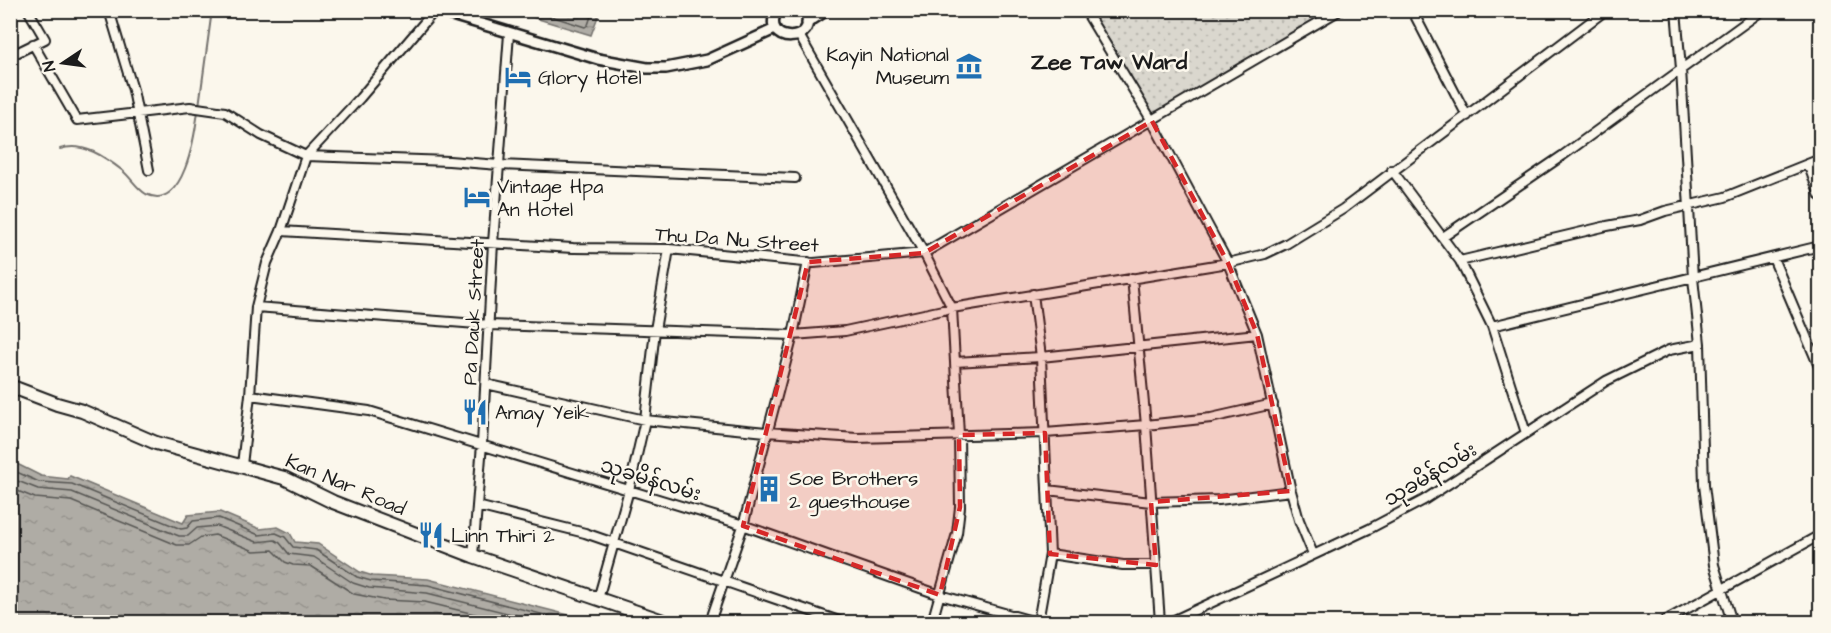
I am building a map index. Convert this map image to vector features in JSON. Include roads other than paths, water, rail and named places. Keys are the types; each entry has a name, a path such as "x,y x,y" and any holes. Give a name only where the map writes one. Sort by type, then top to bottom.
{"main road":[{"name":"Kan Nar Road","path":"10,386 82,411 156,443 284,478 333,502 473,556 666,622"}],"street":[{"path":"10,56 45,39 28,10"},
{"path":"109,10 133,90 149,170"},
{"path":"242,465 256,307 267,262 281,231 306,156 360,98 435,10 509,34 629,66 666,68 707,60 775,29"},
{"path":"777,10 773,18 775,29 788,38 799,36 806,28 804,10"},
{"path":"807,22 827,10"},
{"path":"1085,10 1152,121 1228,263 1257,334 1291,491 1299,520 1313,554"},
{"name":"Thu Da Nu Street","path":"281,231 573,248 669,249 808,262 924,253 1340,10"},
{"path":"1412,10 1467,116"},
{"path":"256,307 490,325 793,335 846,331 952,308 1228,263 1265,254 1286,244 1342,209 1606,10"},
{"path":"1676,10 1700,344 1704,485 1714,565 1732,622"},
{"path":"1443,237 1562,156 1762,10"},
{"name":"Pa Dauk Street","path":"473,556 509,34"},
{"path":"799,36 924,253 952,308 959,435 960,507 957,533 932,622"},
{"path":"33,44 77,120 190,107 225,112 261,135 306,156 795,178"},
{"path":"1460,261 1640,220 1725,197 1821,159"},
{"path":"1808,164 1821,196"},
{"path":"1392,170 1460,261 1492,326 1527,433"},
{"path":"1492,326 1821,246"},
{"path":"598,599 629,490 645,420 655,330 669,249"},
{"path":"1773,258 1821,369"},
{"path":"710,622 743,526 793,335 808,262"},
{"path":"1132,278 1146,425 1160,622"},
{"path":"1033,294 1041,357 1050,554 1037,622"},
{"path":"955,362 1041,357 1257,334"},
{"name":"သုခမိန်လမ်း","path":"1170,622 1369,529 1424,500 1606,381 1670,350 1700,344"},
{"path":"486,384 645,420 857,438 1045,433 1146,425 1211,418 1273,404"},
{"name":"သုခမိန်လမ်း","path":"250,395 369,411 743,526 940,595 1037,622"},
{"path":"1047,490 1151,502 1219,500 1291,491"},
{"path":"477,506 557,524 614,542 842,622"},
{"path":"1663,622 1821,535"},
{"path":"1050,554 1124,565 1156,565"}],"water":[{"path":"512,11 600,11 591,35"},
{"path":"11,461 41,476 68,479 70,476 183,523 188,515 220,512 260,529 278,527 290,533 295,542 318,544 360,572 373,576 428,579 596,622 11,622"}],"waterway":[{"path":"199,106 212,10"},
{"path":"60,149 77,147 93,152 123,171 143,192 159,197 170,192 185,168 198,111"}],"place":[{"name":"Kayin National Museum","path":"969,66"},
{"name":"Glory Hotel","path":"518,77"},
{"name":"Vintage Hpa An Hotel","path":"477,197"},
{"name":"Amay Yeik","path":"475,412"},
{"name":"Soe Brothers 2 guesthouse","path":"769,489"},
{"name":"Linn Thiri 2","path":"431,535"}],"district":[{"name":"Zee Taw Ward","path":"1109,61"}]}
